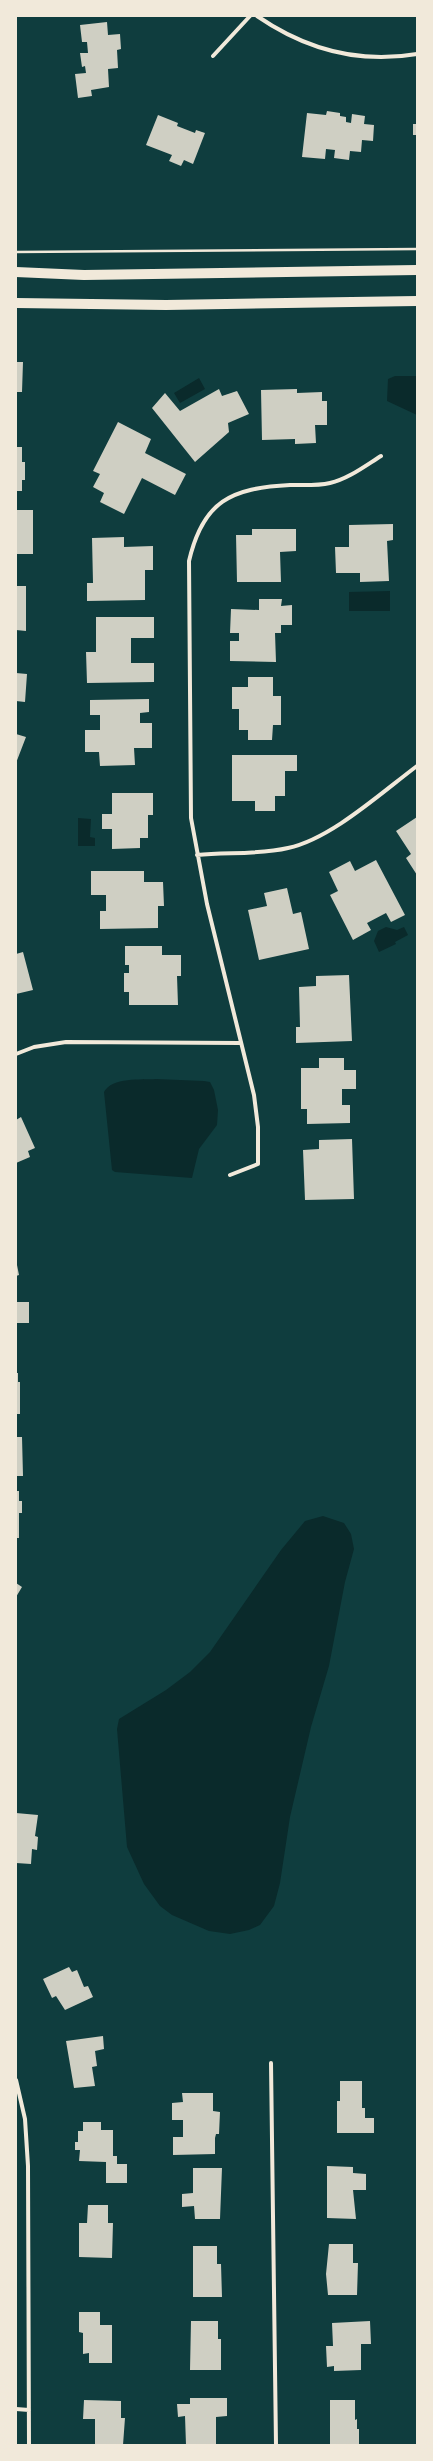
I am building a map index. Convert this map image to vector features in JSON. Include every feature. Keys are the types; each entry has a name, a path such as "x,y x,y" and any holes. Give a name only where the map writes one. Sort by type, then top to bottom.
{"main road":[{"path":"16,272 84,275 417,270"},
{"path":"16,303 166,305 417,301"}],"street":[{"path":"213,56 250,16"},
{"path":"257,16 286,34 316,47 338,54 383,57 417,54"},
{"path":"230,1175 258,1164 258,1127 254,1094 240,1043 197,855 191,818 189,561 194,540 202,523 226,499 241,492 258,487 328,484 343,479 381,456"},
{"path":"197,855 260,852 289,848 309,842 328,832 417,766"},
{"path":"16,1054 34,1047 66,1042 240,1043"},
{"path":"271,2063 276,2445"},
{"path":"16,2080 25,2119 28,2166 29,2445"},
{"path":"16,2409 29,2410"}],"path":[{"path":"16,252 417,249"}],"water":[{"path":"395,376 417,376 417,415 387,401 388,379"},
{"path":"199,378 205,389 180,403 174,393"},
{"path":"390,591 390,611 349,611 349,592"},
{"path":"78,818 91,819 90,837 95,838 95,846 78,846"},
{"path":"386,927 397,930 404,927 408,935 395,942 396,944 379,952 374,941 378,931"},
{"path":"156,1079 210,1082 214,1090 218,1110 217,1125 199,1149 192,1178 115,1172 112,1170 104,1092 113,1084 127,1080"},
{"path":"323,1516 344,1523 351,1534 354,1549 345,1582 329,1666 311,1727 290,1817 280,1883 274,1906 260,1925 249,1930 230,1934 209,1931 172,1915 160,1906 144,1884 127,1847 117,1729 119,1719 166,1690 190,1672 210,1652 281,1550 305,1521"}],"building":[{"path":"107,22 108,35 120,34 121,49 117,50 118,68 108,69 109,87 91,90 92,96 78,98 75,74 86,73 85,66 82,67 80,53 88,53 87,42 82,42 80,25"},
{"path":"327,111 340,113 340,116 346,117 346,122 351,123 352,114 365,116 364,124 374,125 373,141 362,140 361,152 350,151 349,160 334,158 335,150 326,149 325,159 302,157 307,113 326,115"},
{"path":"158,115 178,123 177,126 195,133 196,130 205,133 193,164 184,160 181,166 169,161 172,155 146,145"},
{"path":"413,124 417,124 417,135 413,135"},
{"path":"16,362 23,362 22,392 16,392"},
{"path":"219,389 222,396 237,391 249,414 228,423 229,432 195,462 152,408 165,393 180,411"},
{"path":"297,389 297,393 322,392 322,401 327,401 327,425 315,425 316,443 295,444 295,439 262,440 261,390"},
{"path":"118,422 151,439 145,453 186,474 175,495 142,478 124,514 100,502 104,493 93,487 100,474 93,471"},
{"path":"16,447 22,447 22,462 25,462 25,480 22,480 22,491 16,491"},
{"path":"16,510 33,510 33,554 16,554"},
{"path":"393,524 393,540 387,541 389,581 360,582 360,573 336,573 335,547 349,547 349,525"},
{"path":"252,529 296,529 296,551 280,552 281,582 237,582 236,535 252,535"},
{"path":"124,537 124,547 153,546 153,570 145,570 145,600 87,601 87,583 93,583 92,538"},
{"path":"16,586 26,586 26,631 16,630"},
{"path":"259,599 282,599 281,606 292,605 292,625 281,625 281,633 275,633 276,662 230,661 230,641 239,641 239,633 230,633 231,609 259,610"},
{"path":"96,617 154,617 154,638 131,638 131,663 154,663 154,682 87,683 86,652 96,652"},
{"path":"16,673 27,674 25,702 16,701"},
{"path":"248,677 273,677 273,696 281,696 281,725 273,725 272,740 248,740 248,730 239,730 239,709 232,709 232,687 248,687"},
{"path":"149,699 149,712 140,713 140,723 152,723 152,748 134,748 135,765 100,766 99,752 85,752 85,730 100,730 100,715 90,715 90,700"},
{"path":"16,734 26,737 16,763"},
{"path":"232,755 297,755 297,771 285,771 285,796 275,796 275,811 255,811 255,801 232,801"},
{"path":"112,793 153,793 153,815 148,815 148,838 140,838 140,848 112,849 112,829 102,829 102,814 112,814"},
{"path":"417,817 417,875 406,858 411,854 396,831"},
{"path":"376,860 405,915 391,922 386,913 367,923 371,930 353,940 330,895 338,891 329,872 350,861 355,871"},
{"path":"91,871 144,871 144,882 163,882 164,906 158,906 158,928 100,929 100,911 106,911 106,895 91,895"},
{"path":"287,888 293,914 301,912 309,949 259,960 248,910 267,906 264,893"},
{"path":"125,946 162,946 162,955 181,955 181,976 177,976 178,1005 129,1005 129,992 124,992 124,973 129,973 129,965 125,965"},
{"path":"23,952 33,990 16,994 16,954"},
{"path":"349,975 352,1041 296,1043 296,1027 300,1027 299,987 316,986 316,976"},
{"path":"319,1058 344,1058 344,1070 356,1070 356,1089 342,1089 342,1105 350,1105 350,1123 307,1124 307,1109 301,1109 301,1068 319,1068"},
{"path":"21,1117 35,1148 28,1151 30,1157 16,1163 16,1120"},
{"path":"352,1139 354,1199 305,1200 303,1150 319,1149 319,1140"},
{"path":"16,1260 19,1275 16,1276"},
{"path":"16,1302 29,1302 29,1323 16,1323"},
{"path":"16,1373 18,1373 18,1382 20,1382 20,1414 16,1414"},
{"path":"16,1437 22,1437 23,1476 16,1476"},
{"path":"16,1491 19,1491 19,1501 22,1501 22,1513 19,1513 19,1538 16,1538"},
{"path":"16,1583 22,1587 16,1597"},
{"path":"16,1813 38,1815 35,1836 38,1837 37,1850 32,1849 31,1864 16,1863"},
{"path":"69,1967 72,1972 77,1970 84,1987 88,1986 93,1997 65,2010 56,1996 52,1998 43,1979"},
{"path":"103,2036 104,2049 95,2051 97,2066 92,2067 95,2086 74,2088 66,2041"},
{"path":"340,2081 362,2081 362,2108 365,2108 365,2118 374,2118 374,2133 337,2133 337,2101 340,2101"},
{"path":"182,2093 213,2093 213,2111 220,2112 219,2134 216,2134 215,2138 215,2154 173,2155 173,2137 183,2137 183,2120 172,2120 172,2103 183,2102"},
{"path":"83,2122 101,2122 101,2130 113,2130 113,2156 117,2156 117,2164 127,2164 127,2183 106,2183 106,2162 79,2161 80,2150 75,2150 75,2142 78,2142 78,2131 83,2131"},
{"path":"327,2166 353,2167 353,2173 366,2174 366,2190 353,2190 356,2219 327,2218"},
{"path":"193,2168 222,2168 220,2219 195,2219 194,2206 182,2207 182,2194 193,2193"},
{"path":"88,2205 108,2205 108,2223 113,2223 112,2258 79,2257 79,2223 87,2223"},
{"path":"329,2244 353,2244 353,2263 358,2263 357,2295 328,2295 326,2274"},
{"path":"193,2246 217,2246 217,2264 221,2264 222,2297 193,2297"},
{"path":"79,2312 100,2312 100,2325 112,2325 112,2363 89,2363 89,2353 83,2354 83,2333 79,2332"},
{"path":"191,2321 218,2321 218,2339 221,2339 221,2370 190,2370"},
{"path":"370,2321 371,2344 361,2344 361,2370 334,2371 334,2366 327,2367 326,2346 333,2346 332,2323"},
{"path":"190,2398 227,2398 227,2416 216,2417 216,2445 186,2445 185,2416 178,2417 177,2404 190,2404"},
{"path":"84,2400 121,2401 121,2418 125,2418 123,2445 95,2445 95,2419 83,2419"},
{"path":"330,2400 355,2400 355,2420 357,2419 357,2429 359,2429 359,2445 330,2445"}]}
